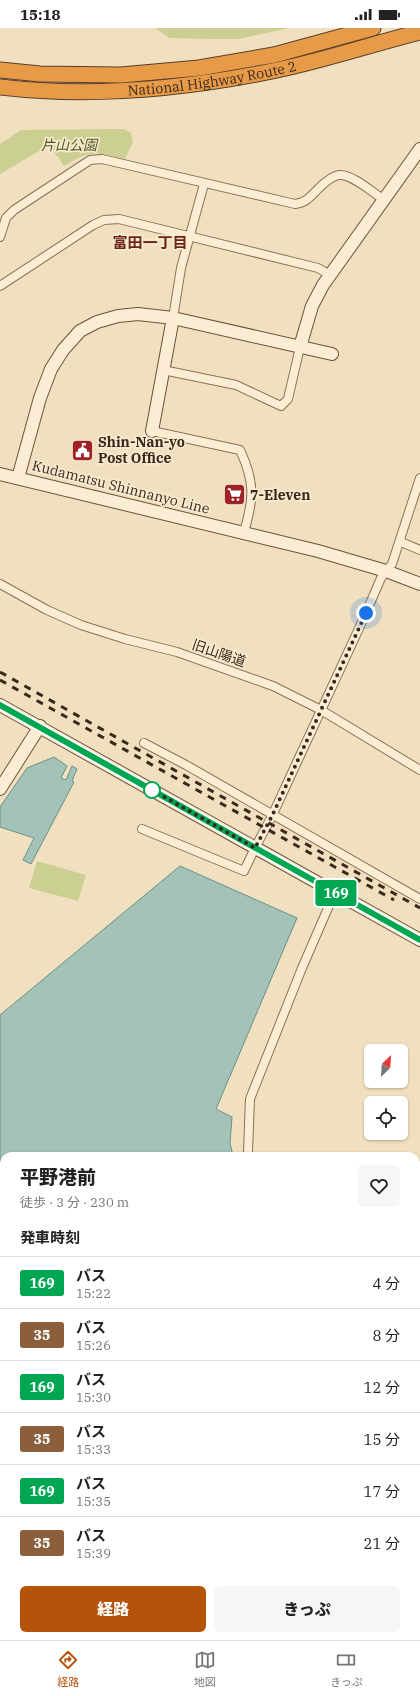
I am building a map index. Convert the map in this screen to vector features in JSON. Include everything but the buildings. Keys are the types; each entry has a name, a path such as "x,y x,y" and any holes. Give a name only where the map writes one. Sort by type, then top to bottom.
{"highway":[{"name":"National Highway Route 2","path":"0,70 40,74 121,75 199,68 274,55 373,28"},
{"name":"National Highway Route 2","path":"0,87 37,91 123,90 205,83 278,69 420,32"}],"main road":[{"path":"300,347 312,306 330,275 420,149"},
{"path":"18,478 40,398 51,369 63,350 80,331 97,322 118,316 138,314 173,318 332,354"},
{"path":"152,431 173,318"},
{"name":"Kudamatsu Shinnanyo Line","path":"0,474 318,551 386,571 420,584"},
{"path":"0,705 40,726 420,940"},
{"path":"0,789 40,726"}],"street":[{"path":"0,237 6,218 14,210 90,160 102,159 295,204 306,202 331,178 339,175 348,177 361,184 383,199"},
{"path":"173,318 187,242 204,184"},
{"path":"0,286 93,225 104,220 119,219 318,268 330,275"},
{"path":"163,370 236,385 282,406 288,399 300,347"},
{"path":"152,431 240,450 248,468 252,491 249,516 244,532"},
{"path":"142,829 244,871 272,816 381,578 392,564 401,542 420,480"},
{"path":"401,542 420,550"},
{"name":"旧山陽道","path":"0,584 46,610 81,626 177,652 223,667 273,686 321,710 420,770"},
{"path":"144,743 186,765 272,816 420,899"},
{"path":"248,1151 250,1099 302,968 335,892"}],"green space":[{"path":"155,28 289,28 239,39 216,39 169,38"},
{"name":"片山公園","path":"124,129 131,133 133,142 125,159 99,154 87,154 64,166 52,149 46,147 0,174 0,144 21,130"},
{"path":"37,861 86,875 78,901 29,888"}],"water":[{"path":"54,757 67,766 61,778 66,780 72,766 77,769 72,781 74,782 31,864 23,860 34,838 0,827 0,807 27,768"},
{"path":"180,866 297,918 216,1109 232,1117 230,1143 232,1152 0,1152 0,1015"}],"railway":[{"path":"0,672 420,908"},
{"path":"0,680 394,900"}],"bus line":[{"name":"169","path":"0,705 40,726 181,807 420,940"}],"place":[{"name":"Shin-Nan-yo Post Office","path":"82,450"},
{"name":"7-Eleven","path":"234,495"}],"district":[{"name":"富田一丁目","path":"150,242"}],"route":[{"path":"152,790 255,848 272,816 366,613"}]}
